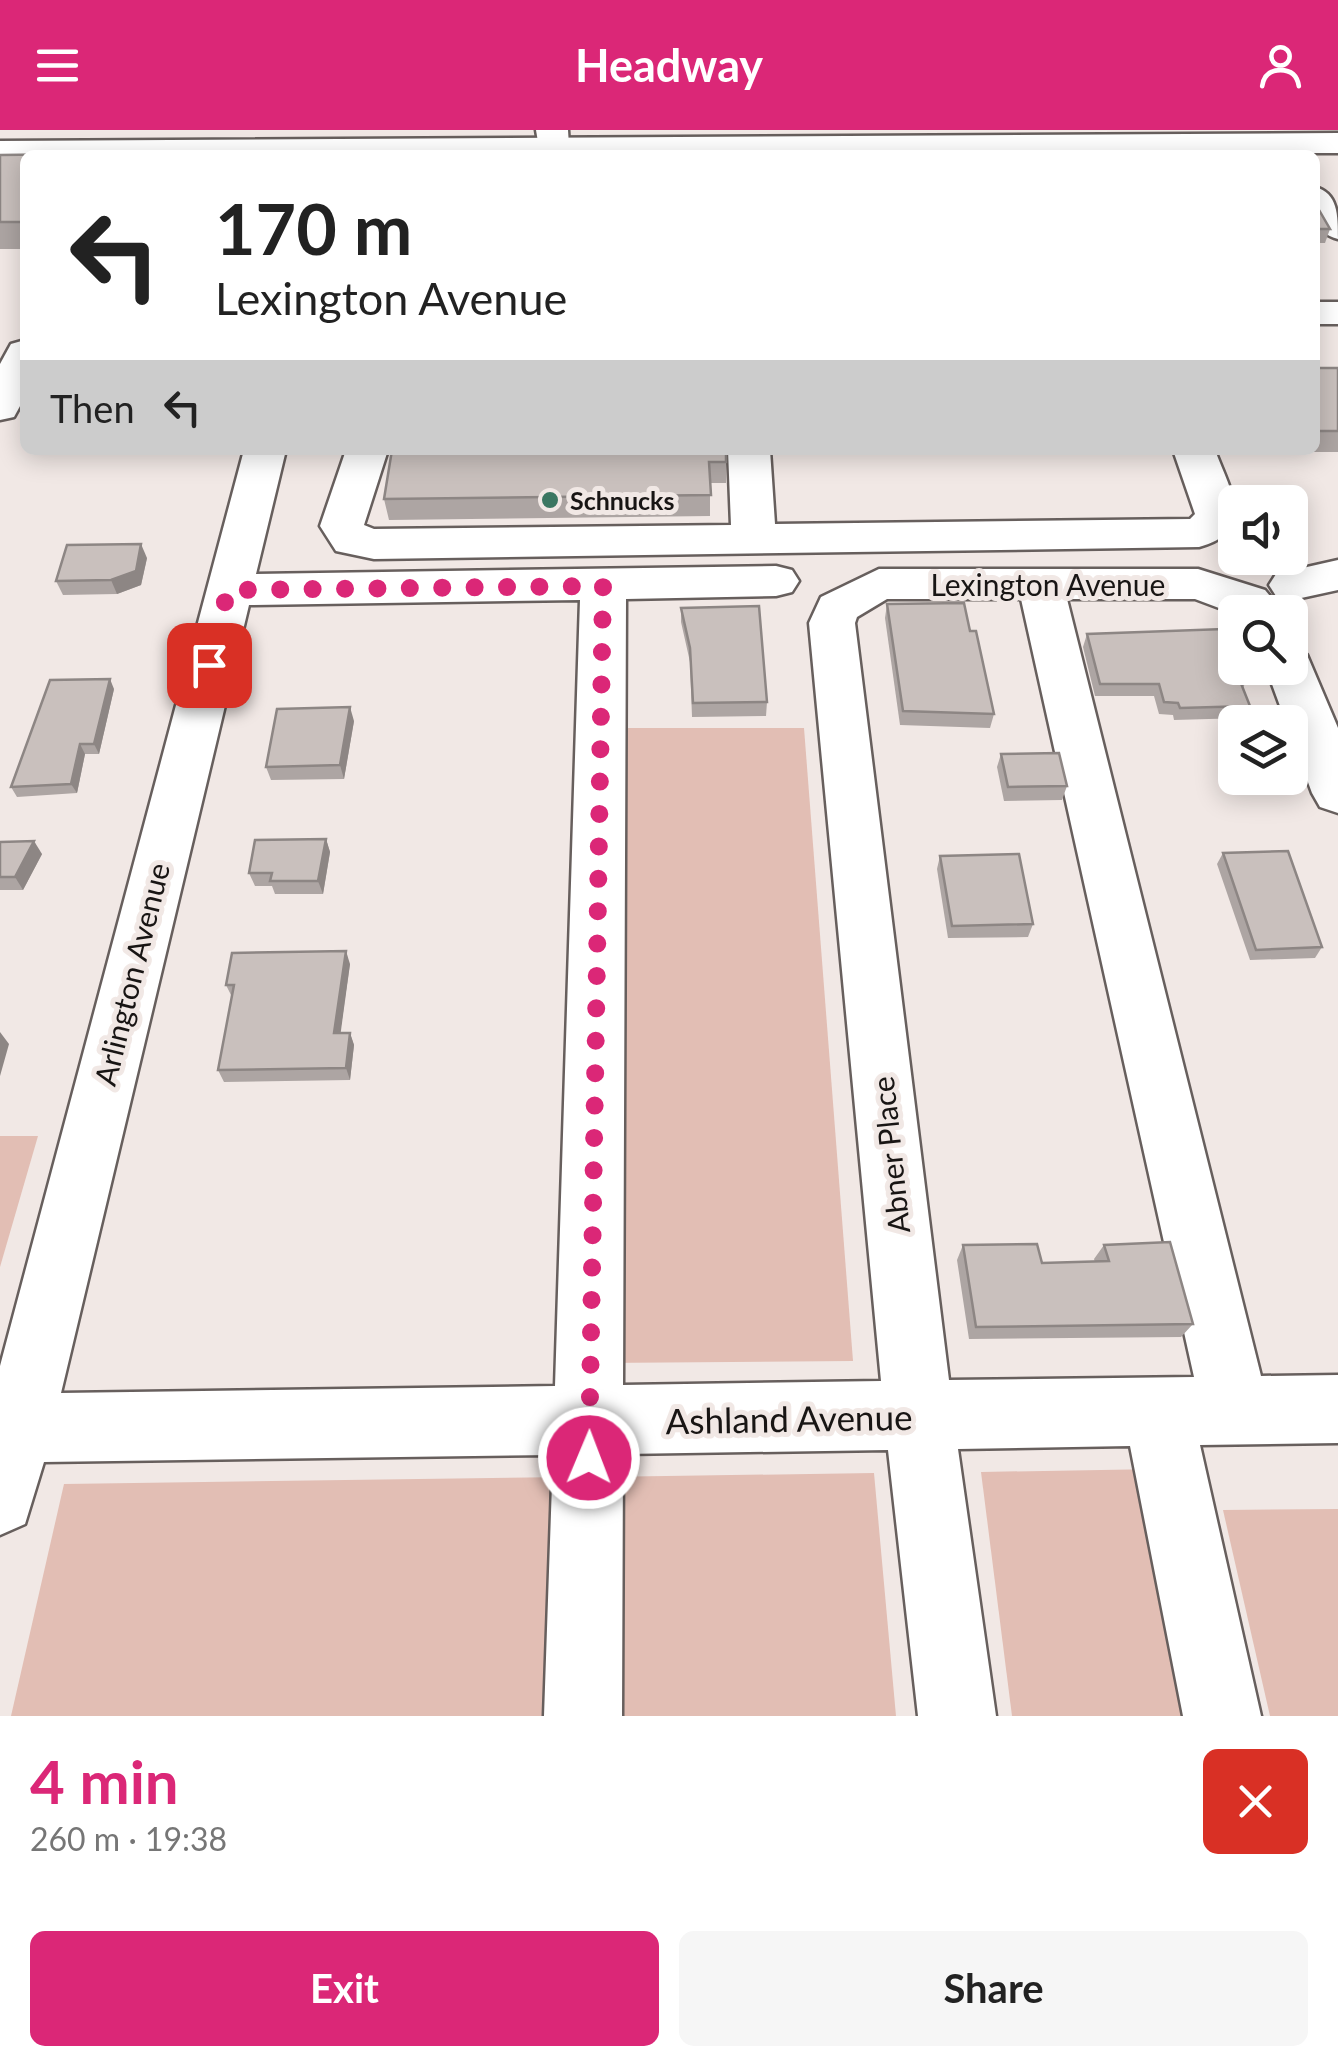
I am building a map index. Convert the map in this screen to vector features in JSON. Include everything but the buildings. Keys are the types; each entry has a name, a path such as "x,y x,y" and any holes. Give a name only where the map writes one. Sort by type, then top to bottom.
{"street":[{"path":"436,150 552,138 720,150 1086,150 1338,143"},
{"path":"1320,211 1334,250"},
{"path":"0,408 20,363"},
{"name":"Arlington Avenue","path":"0,1500 9,1428 264,455"},
{"path":"365,455 343,514 342,526 352,541 1199,533 1213,524 1217,514 1196,455"},
{"path":"749,455 754,540"},
{"name":"Lexington Avenue","path":"1279,595 1338,575"},
{"path":"228,590 776,581"},
{"name":"Lexington Avenue","path":"848,600 879,584 1198,584 1249,595"},
{"path":"1040,584 1236,1411"},
{"path":"583,1716 603,586"},
{"name":"Abner Place","path":"848,600 837,608 832,623 919,1417 957,1716"},
{"path":"1297,685 1338,793"},
{"name":"Ashland Avenue","path":"9,1428 1338,1408"},
{"path":"1158,1412 1222,1716"}],"shaded area":[{"path":"618,728 804,728 853,1361 600,1363"},
{"path":"0,1136 38,1136 0,1267"},
{"path":"1158,1469 1207,1716 1012,1716 981,1472"},
{"path":"874,1473 896,1716 597,1716 601,1477"},
{"path":"568,1477 562,1716 11,1716 64,1484"},
{"path":"1338,1509 1338,1716 1270,1716 1223,1510"}],"place":[{"name":"Schnucks","path":"550,500"}],"route":[{"path":"209,665 228,590 603,586 589,1458"}]}
